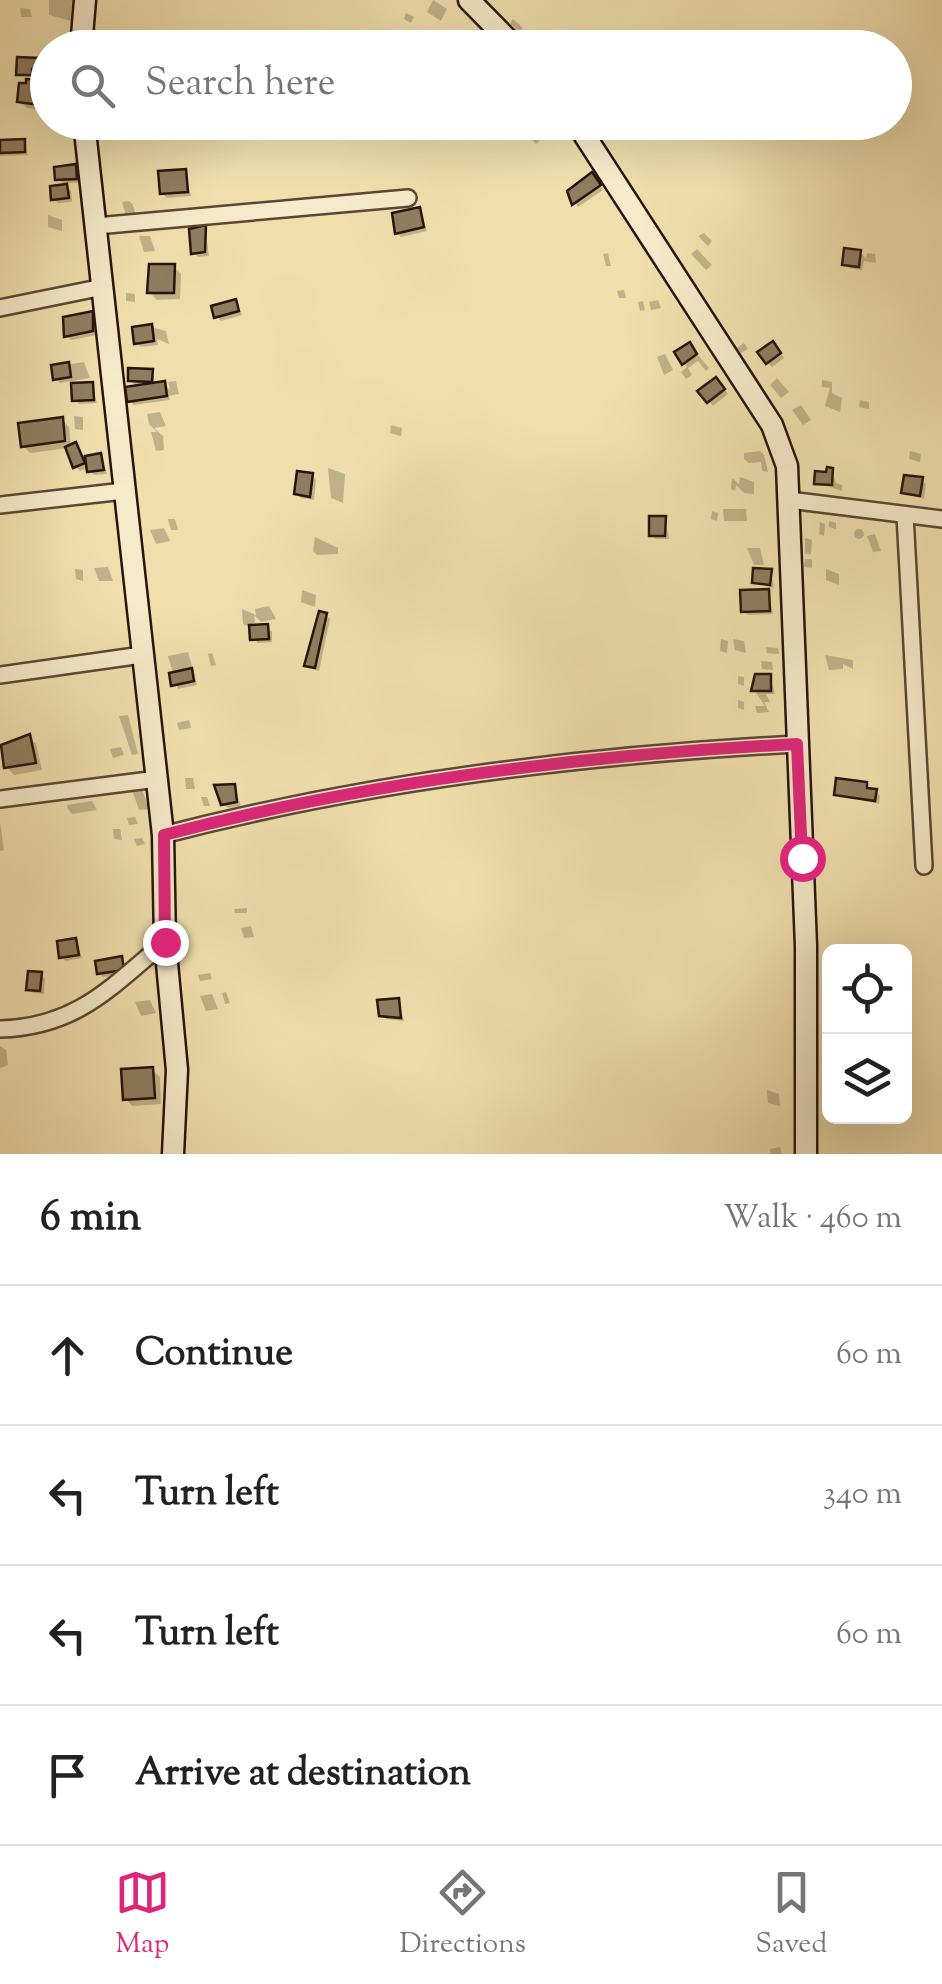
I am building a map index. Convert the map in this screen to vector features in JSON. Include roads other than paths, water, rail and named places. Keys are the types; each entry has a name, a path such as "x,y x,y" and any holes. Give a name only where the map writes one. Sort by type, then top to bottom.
{"street":[{"path":"82,30 85,0"},
{"path":"469,0 498,30"},
{"path":"86,140 164,835 165,942 177,1070 173,1154"},
{"path":"588,140 782,446 789,500 806,946 802,983 806,1154"},
{"path":"96,226 408,198"},
{"path":"0,308 104,286"},
{"path":"0,505 124,491"},
{"path":"789,500 942,518"},
{"path":"904,515 924,866"},
{"path":"0,675 142,655"},
{"path":"164,835 269,808 410,784 676,750 797,744"},
{"path":"0,799 157,779"},
{"path":"0,1029 35,1028 83,1011 165,942"}]}
